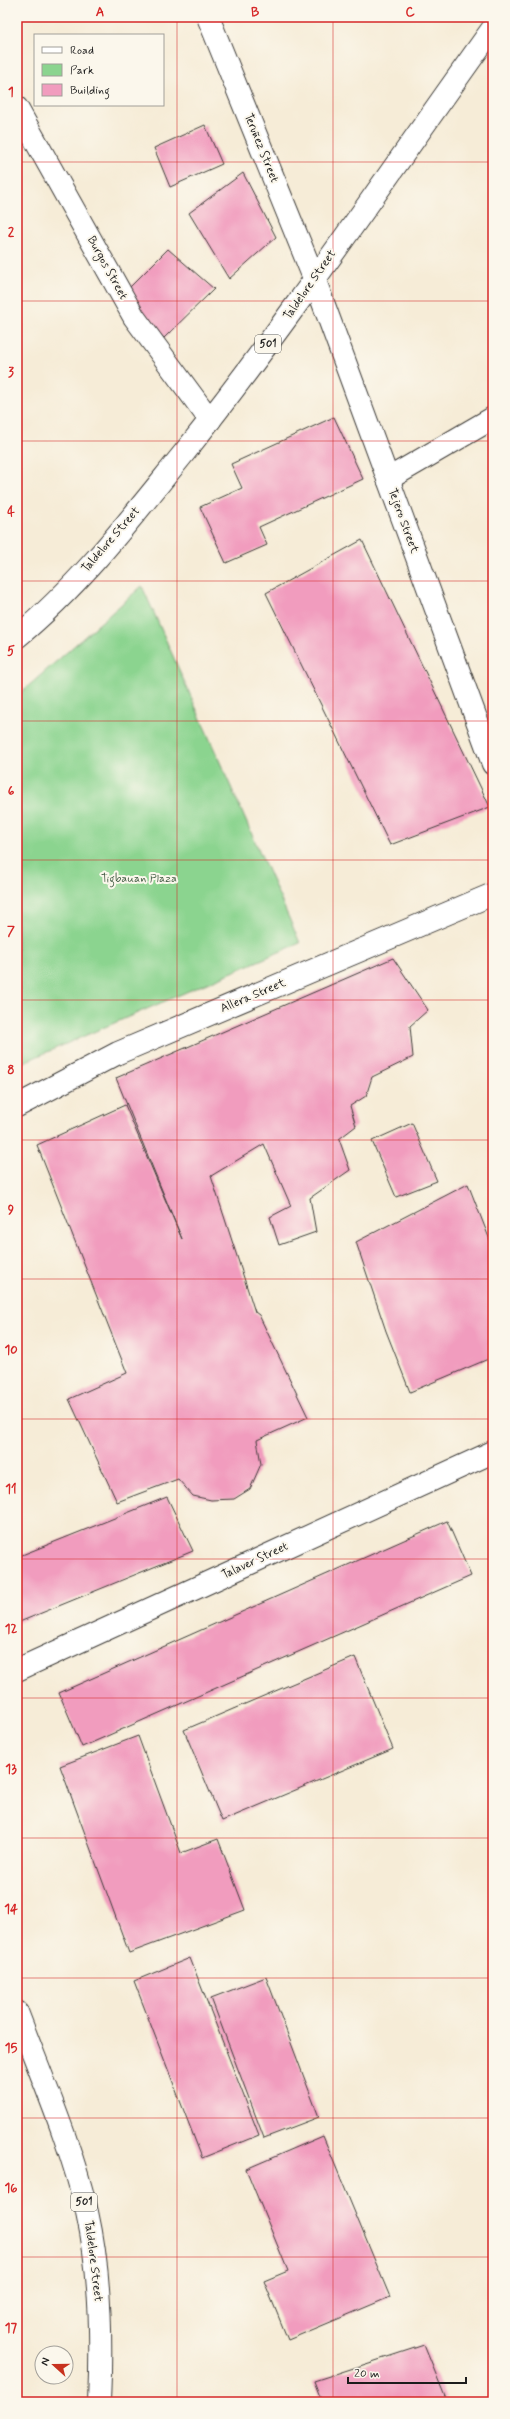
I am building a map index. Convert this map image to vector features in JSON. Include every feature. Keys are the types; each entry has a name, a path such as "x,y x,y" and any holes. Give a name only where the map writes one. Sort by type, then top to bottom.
{"street":[{"name":"Teruñez Street","path":"208,17 314,278"},
{"name":"Taldelore Street","path":"17,637 48,611 124,526 246,376 314,278 493,28"},
{"name":"Burgos Street","path":"17,108 134,317 210,420"},
{"name":"Tejero Street","path":"314,278 493,764"},
{"path":"388,480 493,418"},
{"name":"Allera Street","path":"17,1106 118,1053 493,894"},
{"name":"Talaver Street","path":"17,1670 493,1452"},
{"name":"Taldelore Street","path":"17,2012 71,2156 87,2213 97,2278 102,2342 99,2402"}],"green space":[{"name":"Tigbauan Plaza","path":"142,586 300,943 17,1065 17,696"}],"building":[{"path":"205,125 222,164 170,187 154,148"},
{"path":"243,173 276,237 229,279 189,213"},
{"path":"168,249 214,289 164,338 122,295"},
{"path":"334,417 363,479 259,527 267,545 226,563 200,507 242,488 231,464"},
{"path":"362,540 490,807 390,845 266,593"},
{"path":"393,958 428,1010 410,1026 413,1057 372,1077 366,1096 350,1106 356,1126 339,1139 350,1170 310,1198 316,1232 279,1245 270,1217 291,1206 264,1144 211,1176 255,1312 259,1315 308,1417 257,1440 261,1464 250,1489 234,1499 211,1500 193,1496 178,1479 117,1502 69,1399 127,1373 37,1145 125,1105 182,1239 116,1078"},
{"path":"412,1123 437,1181 396,1197 372,1141"},
{"path":"468,1184 493,1248 493,1357 410,1392 386,1331 356,1242"},
{"path":"167,1497 193,1551 17,1623 17,1557"},
{"path":"447,1521 471,1576 82,1747 59,1693"},
{"path":"355,1657 393,1749 222,1821 184,1730"},
{"path":"138,1736 181,1853 218,1839 245,1910 129,1953 60,1766"},
{"path":"190,1958 259,2135 202,2158 134,1981"},
{"path":"266,1977 319,2117 264,2138 211,1998"},
{"path":"323,2136 390,2297 288,2340 264,2281 288,2271 246,2169"},
{"path":"424,2345 446,2399 435,2402 322,2402 314,2381"}]}
